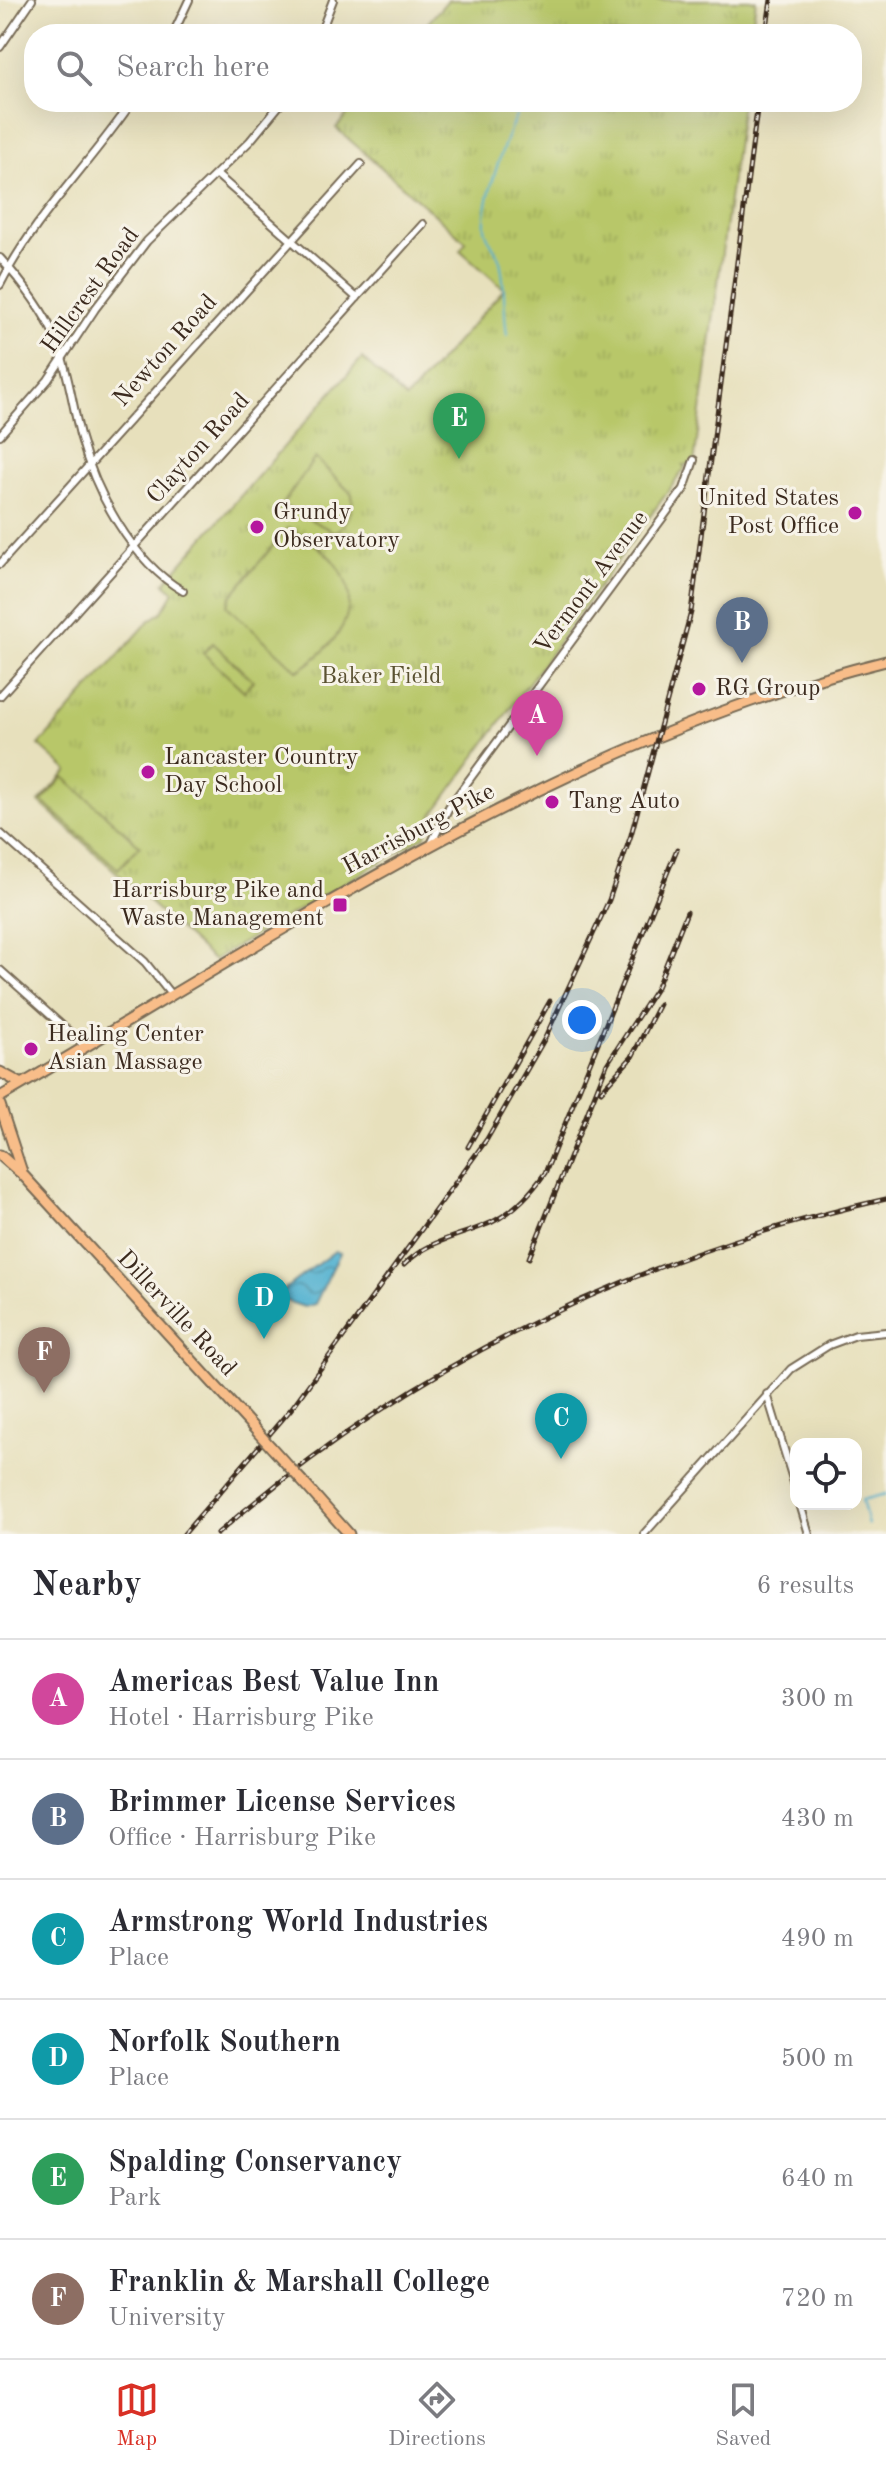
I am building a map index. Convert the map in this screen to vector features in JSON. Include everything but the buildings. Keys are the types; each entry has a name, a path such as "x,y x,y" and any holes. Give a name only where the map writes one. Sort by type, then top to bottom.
{"main road":[{"name":"Harrisburg Pike","path":"0,1097 431,844 542,790 707,718 806,682 886,661"},
{"path":"0,1072 22,1084"},
{"name":"Dillerville Road","path":"0,1105 23,1175 349,1534"},
{"path":"0,1155 23,1175"}],"street":[{"path":"0,47 32,0"},
{"path":"178,24 189,0"},
{"path":"324,24 333,0"},
{"path":"0,285 45,211 125,112"},
{"name":"Hillcrest Road","path":"0,435 63,359 129,263 273,112"},
{"name":"Newton Road","path":"0,564 361,164"},
{"path":"216,174 357,298"},
{"name":"Clayton Road","path":"0,696 423,224"},
{"path":"0,258 33,299 63,359 89,464 113,514 137,546 183,591"},
{"name":"Vermont Avenue","path":"431,844 449,807 684,489 694,460"},
{"path":"0,833 145,962 172,996"},
{"path":"0,970 86,1047"},
{"path":"644,1534 791,1369 817,1350 845,1338 886,1332"},
{"path":"767,1394 790,1469"},
{"path":"802,1510 809,1534"}],"green space":[{"path":"448,0 756,0 752,24 427,24"},
{"name":"Baker Field","path":"350,112 741,112 694,464 683,465 685,468 432,816 425,836 213,960 39,802 68,771 39,745 149,621 162,612 174,592 164,583 362,358 406,399 504,289 460,250 466,242 336,128"},
{"path":"315,458 352,494 349,516 334,532 282,505"},
{"path":"288,528 313,543 332,560 344,578 349,596 347,615 338,634 321,653 298,671 227,606 231,596"},
{"path":"213,643 253,681 244,691 203,653"},
{"path":"64,777 140,846 118,869 42,801"}],"water":[{"path":"335,1251 340,1253 315,1304 304,1307 274,1297"}],"waterway":[{"path":"883,0 886,11"},
{"path":"0,10 0,15"},
{"path":"507,335 502,270 486,232 485,217 492,183 519,112"},
{"path":"868,1525 862,1500 886,1494"}],"railway":[{"path":"767,24 771,0"},
{"path":"184,1534 291,1409 487,1139 545,1038 609,900 631,835 691,612 757,112"},
{"path":"404,1265 431,1245 502,1217 525,1197 545,1173 677,849"},
{"path":"529,1258 607,1064 657,987 687,912"},
{"path":"468,1147 550,1001"},
{"path":"601,1091 632,1057 659,1004"},
{"path":"217,1534 291,1474 368,1419 448,1369 530,1324 615,1285 703,1251 886,1199"}],"place":[{"name":"Spalding Conservancy","path":"459,459"},
{"name":"United States Post Office","path":"855,513"},
{"name":"Grundy Observatory","path":"257,527"},
{"name":"Brimmer License Services","path":"742,663"},
{"name":"RG Group","path":"699,689"},
{"name":"Americas Best Value Inn","path":"537,756"},
{"name":"Lancaster Country Day School","path":"148,772"},
{"name":"Tang Auto","path":"552,802"},
{"name":"Harrisburg Pike and Waste Management","path":"340,905"},
{"name":"Healing Center Asian Massage","path":"31,1049"},
{"name":"Norfolk Southern","path":"264,1339"},
{"name":"Franklin & Marshall College","path":"44,1393"},
{"name":"Armstrong World Industries","path":"561,1459"}]}
